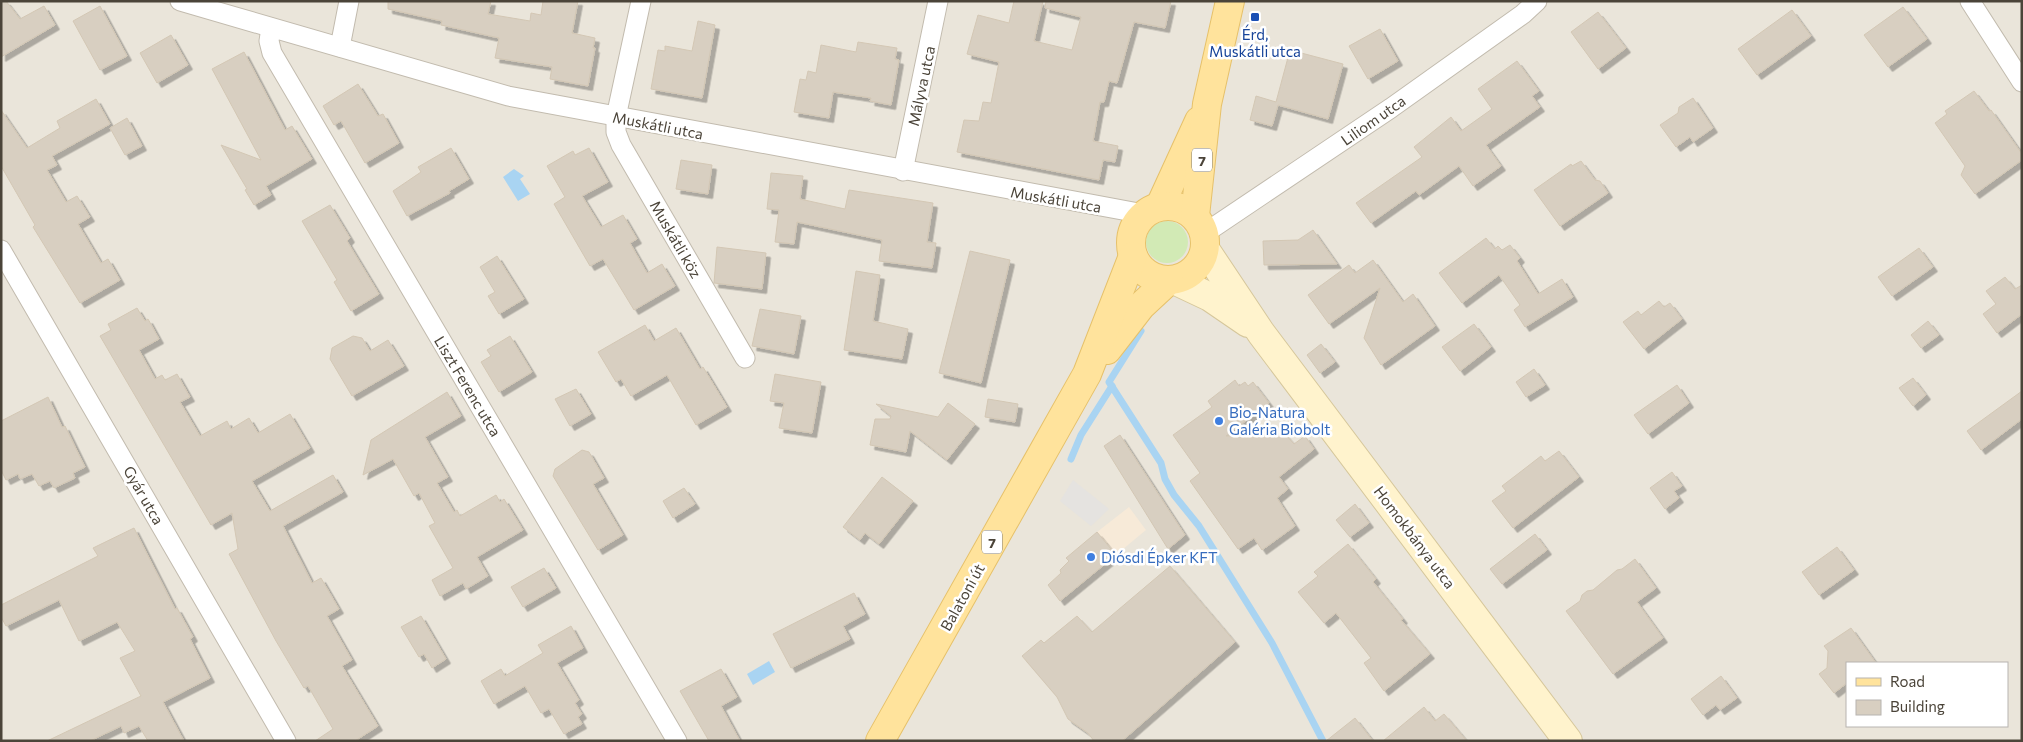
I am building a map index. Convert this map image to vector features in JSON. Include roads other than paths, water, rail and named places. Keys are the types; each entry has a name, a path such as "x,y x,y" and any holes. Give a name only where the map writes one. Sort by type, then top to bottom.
{"main road":[{"name":"7","path":"1172,280 1183,278 1197,267 1202,233 1207,104 1230,1"},
{"name":"7","path":"1133,256 1131,241 1134,226 1152,210 1207,104"},
{"path":"1152,210 1178,206 1202,233"},
{"path":"1133,256 1140,266 1152,275 1172,280"},
{"name":"Balatoni út","path":"880,741 1087,374 1133,256"},
{"name":"Balatoni út","path":"1087,374 1141,306 1172,280"}],"street":[{"name":"Muskátli utca","path":"180,1 508,96 903,171 1152,210"},
{"path":"340,47 349,1"},
{"path":"616,117 641,1"},
{"name":"Mályva utca","path":"903,171 938,1"},
{"name":"Liliom utca","path":"1202,233 1399,102 1523,14 1537,1"},
{"path":"1970,1 2022,82"},
{"name":"Liszt Ferenc utca","path":"271,28 269,41 272,53 677,741"},
{"name":"Muskátli köz","path":"616,117 616,132 621,145 745,358"},
{"name":"Homokbánya utca","path":"1202,233 1261,332 1568,741"},
{"name":"Gyár utca","path":"1,250 286,741"},
{"name":"Homokbánya utca","path":"1172,280 1194,287 1261,332"}],"water":[{"path":"514,169 524,176 520,179 530,194 518,201 503,177"},
{"path":"769,661 775,672 753,685 747,674"}],"waterway":[{"path":"1141,331 1109,382 1161,463 1165,479 1174,495 1199,526 1272,643 1323,741"},
{"path":"1071,459 1081,435 1112,386"}],"place":[{"name":"Érd, Muskátli utca","path":"1255,17"},
{"name":"Bio-Natura Galéria Biobolt","path":"1219,421"},
{"name":"Diósdi Épker KFT","path":"1091,557"}]}
